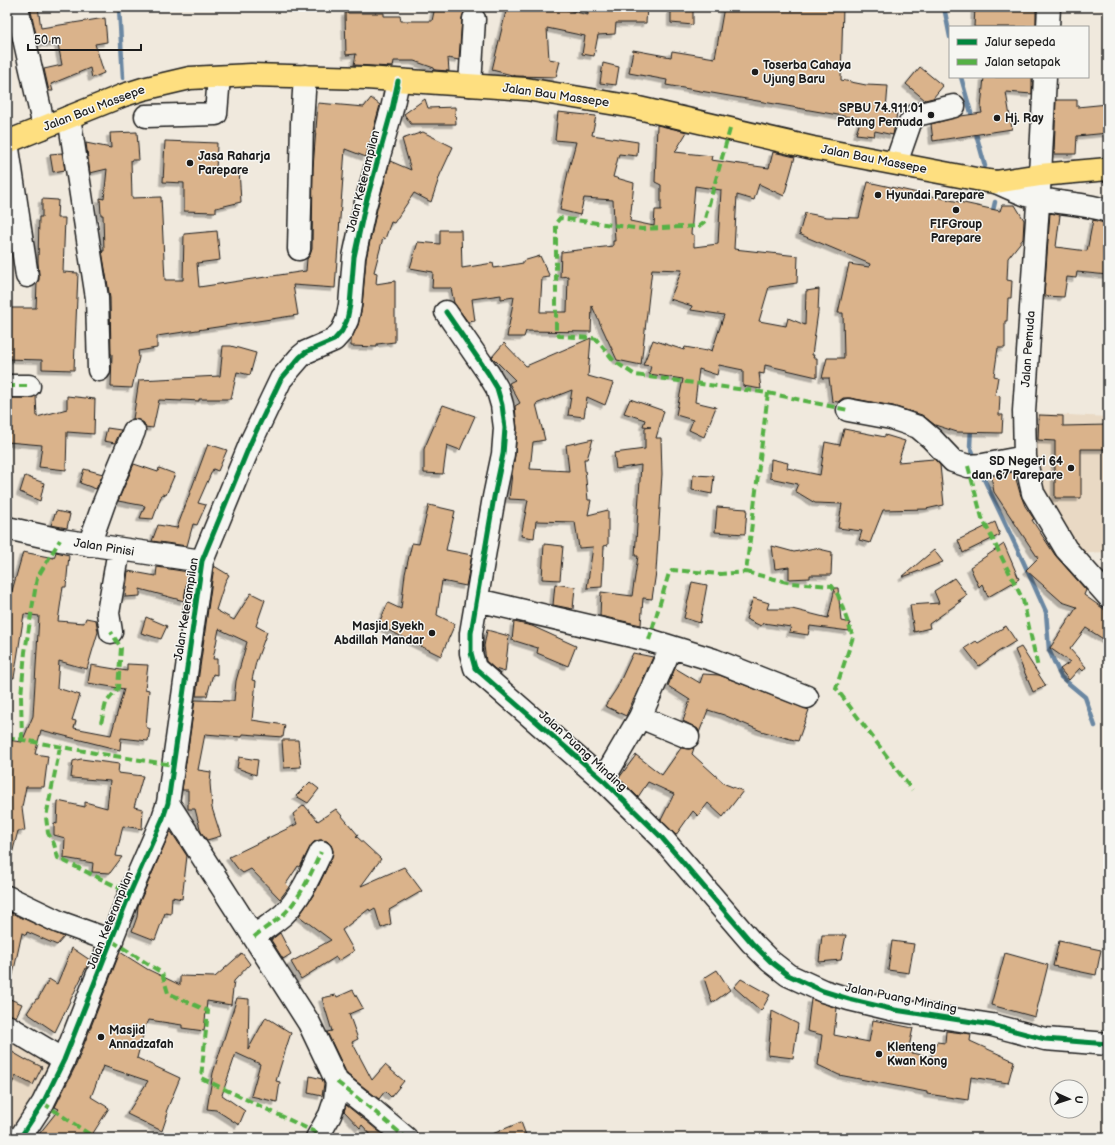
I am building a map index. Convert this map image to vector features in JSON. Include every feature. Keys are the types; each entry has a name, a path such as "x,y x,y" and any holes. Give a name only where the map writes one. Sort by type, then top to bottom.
{"highway":[{"name":"Jalan Bau Massepe","path":"7,142 124,94 190,78 251,75 306,76 366,78 526,88 634,107 814,148 996,182 1040,175 1108,169"}],"street":[{"path":"17,7 44,127"},
{"path":"1048,26 1049,7"},
{"path":"470,85 474,19"},
{"path":"299,249 302,123 306,76"},
{"path":"146,116 216,114 219,77"},
{"name":"Jalan Pemuda","path":"1045,78 1024,411 1025,457 1033,493 1066,549 1108,596"},
{"name":"Jalan Keterampilan","path":"20,1138 43,1103 64,1060 130,893 163,818 168,803 202,561 251,442 281,379 306,352 334,340 342,331 347,320 354,257 365,206 392,109 398,81"},
{"path":"896,163 910,123 916,115 954,106"},
{"path":"69,117 97,298 99,370"},
{"path":"7,142 27,276"},
{"path":"996,182 1038,199 1081,204 1108,211"},
{"name":"Jalan Puang Minding","path":"446,312 497,388 502,405 505,428 471,640 471,653 475,668 603,780 662,838 752,943 770,961 788,975 823,991 895,1010 992,1025 1045,1039 1108,1044"},
{"path":"7,386 29,386"},
{"path":"848,410 891,418 918,426 954,461 968,466 984,465 1025,457"},
{"path":"89,545 104,503 134,431"},
{"name":"Jalan Pinisi","path":"7,528 89,545 202,561"},
{"path":"111,632 108,613 119,550"},
{"path":"477,600 642,638 714,660 807,696"},
{"path":"603,780 640,717 671,647"},
{"path":"640,717 688,737"},
{"path":"168,803 309,1023 337,1082 374,1110 406,1138"},
{"path":"254,937 284,914 293,903 321,852"},
{"path":"7,896 59,922 112,941"},
{"path":"7,1026 64,1060"},
{"path":"316,1138 330,1115 335,1100 337,1082"}],"shaded area":[{"name":"SD Negeri 64 dan 67 Parepare","path":"1031,413 1108,417 1108,552 1078,553 1038,492"},
{"path":"7,1031 56,1059 15,1138 7,1138"}],"building":[{"path":"30,7 38,7 41,28 105,18 107,42 95,44 104,73 92,78 90,68 51,84 53,91 49,91 44,69 62,65 58,44 38,43"},
{"path":"435,7 465,10 462,18 459,60 448,58 449,71 435,70 434,68 414,61 394,61 393,67 354,65 356,54 346,55 345,13 384,13 384,16 400,16 401,21 432,21"},
{"path":"507,7 556,7 588,15 588,7 647,7 646,23 616,23 615,34 598,35 594,56 582,54 585,36 547,28 549,59 560,61 556,77 516,76 492,70"},
{"path":"671,7 693,7 693,25 671,23"},
{"name":"Toserba Cahaya Ujung Baru","path":"724,7 843,7 841,80 866,85 888,86 886,111 897,113 893,135 875,131 874,136 856,134 861,119 666,85 667,80 629,73 633,50 671,57 672,51 715,58"},
{"path":"975,7 1036,7 1036,26 974,26"},
{"path":"603,63 619,67 616,85 600,83"},
{"path":"920,67 943,86 933,98 925,100 906,84"},
{"path":"984,78 1032,78 1032,94 1006,92 1012,129 933,141 931,124 961,116 982,113 981,108"},
{"path":"371,98 380,105 366,157 345,149 335,288 293,285 298,315 157,336 157,348 138,351 139,357 132,388 111,387 112,354 110,298 102,251 104,251 103,215 101,215 100,198 104,199 107,169 90,173 86,143 111,148 110,133 137,132 139,160 131,160 132,198 161,197 165,280 183,280 184,234 217,231 220,260 197,263 199,287 306,271 307,259 312,249 313,168 318,103 364,107"},
{"path":"425,99 428,108 455,107 456,124 411,124 404,114"},
{"path":"1056,100 1077,100 1077,107 1108,104 1108,133 1077,136 1076,154 1054,154"},
{"path":"558,112 596,116 592,135 638,142 637,156 619,154 613,177 634,183 630,221 654,226 655,210 661,210 661,185 655,182 657,125 687,132 675,152 712,156 711,160 769,168 773,152 795,157 784,196 759,184 754,200 737,195 734,249 798,256 797,283 769,287 759,321 786,326 788,318 805,325 806,291 819,289 818,312 812,355 814,355 813,358 817,358 817,377 765,365 764,374 759,373 761,389 743,386 743,370 719,365 717,375 699,369 695,402 716,407 704,437 689,430 693,420 676,415 683,379 649,374 651,366 643,365 653,340 684,350 685,347 707,351 707,349 712,351 724,315 691,310 692,306 670,299 682,270 652,269 641,365 617,360 592,306 591,332 526,331 524,337 507,337 514,297 501,299 501,295 472,299 475,321 468,322 454,303 451,288 432,288 433,272 410,268 418,242 440,244 440,230 461,230 462,268 493,263 494,268 523,263 523,261 540,256 550,277 542,278 540,312 567,312 568,276 560,277 561,252 613,246 613,241 615,241 613,200 584,198 580,215 560,210 576,142 555,140","holes":["695,186 721,190 718,244 694,247 694,235 691,234"]},
{"path":"423,132 453,147 440,175 431,202 414,193 394,223 391,222 385,239 383,238 374,272 377,273 376,284 395,281 395,342 377,344 377,347 351,346 351,339 358,325 362,307 366,259 377,209 390,161 411,170 402,139"},
{"path":"165,141 217,143 216,173 239,169 241,202 216,208 216,212 184,211 184,183 163,182"},
{"path":"62,153 65,170 53,172 50,154"},
{"path":"868,182 1000,211 1002,205 1015,205 1024,220 1023,239 1008,258 1007,280 1012,281 1011,298 1008,298 1007,321 1005,321 1005,348 998,348 994,376 998,377 995,395 1000,396 999,415 1003,415 1002,433 957,432 935,425 922,415 893,406 850,398 843,398 838,402 832,401 829,378 822,378 827,358 844,358 843,313 838,313 849,264 869,267 870,264 799,234 805,213 827,217 859,218"},
{"path":"42,199 58,200 57,218 65,218 63,272 78,273 74,370 42,369 42,360 7,359 7,308 36,308 37,283 39,280 39,217 42,217"},
{"path":"1050,213 1060,215 1056,247 1087,251 1093,220 1108,224 1108,275 1077,272 1076,278 1067,277 1064,297 1044,296"},
{"path":"591,338 588,376 613,383 605,405 587,397 584,417 568,415 572,390 536,404 545,440 533,442 530,469 569,471 566,445 593,439 587,459 584,459 588,500 591,500 588,515 608,510 608,545 604,546 602,587 587,588 593,547 579,548 575,522 536,521 534,538 521,536 528,500 509,499 517,429 515,406 520,403 509,383 515,380 492,357 504,343 526,366"},
{"path":"223,346 231,346 256,353 250,375 237,372 231,399 199,399 199,401 159,400 153,428 145,427 144,423 133,419 139,380 220,376"},
{"path":"36,396 37,417 67,409 67,396 95,399 94,434 67,432 66,470 39,467 42,445 7,442 7,398 29,398"},
{"path":"630,399 664,411 656,438 661,438 662,474 656,572 652,599 643,598 641,625 600,616 601,592 632,596 638,556 635,556 641,465 616,469 614,453 645,449 645,428 651,427 643,426 645,420 624,413"},
{"path":"443,405 475,416 460,450 447,445 443,474 424,473 424,449"},
{"path":"1039,415 1063,416 1063,426 1108,425 1108,449 1081,449 1081,498 1055,498 1055,441 1038,440"},
{"path":"107,428 121,430 115,443 104,441"},
{"path":"844,429 885,437 885,435 905,441 898,462 934,459 940,465 944,505 926,509 883,510 870,543 859,540 862,531 838,528 842,504 815,503 795,491 798,484 770,478 771,459 788,463 787,468 820,475 825,442 840,445"},
{"path":"208,444 227,450 218,471 213,469 198,503 206,505 197,525 193,524 187,546 152,541 158,525 177,528"},
{"path":"134,464 158,472 159,468 175,474 166,495 162,494 153,519 140,518 145,506 118,501"},
{"path":"84,469 103,474 96,489 80,483"},
{"path":"1014,472 1025,506 1034,519 1032,520 1055,555 1086,590 1084,595 1108,612 1108,642 1086,628 1070,649 1086,667 1083,671 1080,668 1069,680 1060,669 1070,662 1050,648 1077,607 1062,602 1026,570 1038,558 994,492 991,476"},
{"path":"693,475 714,476 712,494 692,490"},
{"path":"25,476 44,483 40,501 20,492"},
{"path":"429,505 455,511 446,550 472,555 466,586 442,581 437,615 455,624 441,656 378,625 388,603 401,609 405,574 412,543 419,544"},
{"path":"717,507 747,509 745,534 715,532"},
{"path":"56,511 70,514 67,528 51,525"},
{"path":"995,522 1000,535 963,553 958,540"},
{"path":"544,544 563,546 560,580 542,579"},
{"path":"1004,544 1019,579 988,597 982,584 979,587 970,567"},
{"path":"772,546 794,552 815,548 832,552 831,575 810,575 810,578 789,579 789,567 775,569"},
{"path":"934,550 943,562 902,577"},
{"path":"23,552 54,558 56,552 69,555 66,587 63,587 58,621 84,623 86,618 96,620 98,632 87,669 59,661 57,688 80,695 72,720 76,721 74,728 111,735 124,689 88,683 91,665 127,671 127,664 148,665 145,689 149,690 146,727 150,729 148,741 121,738 120,750 41,730 35,754 48,756 44,787 26,787 22,807 25,831 18,831 11,858 7,858 7,740 22,742 33,716 39,616 24,614 14,678 7,677 7,604"},
{"path":"214,566 229,575 225,582 216,610 234,620 251,593 265,600 256,626 267,632 256,662 252,680 256,681 252,720 285,725 283,737 243,734 242,737 205,734 198,770 211,772 210,783 212,808 221,836 207,840 201,832 195,809 188,809 188,790 182,790 195,700 234,701 236,681 247,642 219,629 213,659 217,659 217,675 213,674 207,696 196,696"},
{"path":"157,567 188,572 184,601 140,589 140,596 125,597 128,571 156,576"},
{"path":"954,578 967,595 929,624 930,628 914,632 910,605 939,603 934,591"},
{"path":"692,582 707,585 700,623 684,618"},
{"path":"555,584 575,587 573,609 553,605"},
{"path":"835,588 838,588 841,621 850,623 849,631 810,626 808,635 789,632 791,627 763,623 761,626 746,619 753,598 769,603 767,609 792,609 828,618"},
{"path":"146,617 167,626 161,639 141,633"},
{"path":"514,622 532,626 576,646 568,666 537,653 538,648 512,640"},
{"path":"1006,626 1016,641 979,666 965,648 976,641 978,643"},
{"path":"487,630 509,636 505,672 495,669 486,661 484,646"},
{"path":"1021,647 1046,686 1033,692 1015,650"},
{"path":"633,653 653,657 626,716 605,706 617,688"},
{"path":"675,668 700,683 703,674 719,675 809,710 798,741 761,731 724,715 708,710 699,733 698,729 683,721 690,700 668,686"},
{"path":"282,740 298,740 301,767 284,768"},
{"path":"681,748 694,748 692,754 725,784 743,791 723,817 708,803 698,816 693,811 676,835 661,820 674,794 648,782 638,797 619,778 636,755 662,775"},
{"path":"239,757 258,760 256,775 237,768"},
{"path":"81,759 119,764 118,773 143,776 134,807 143,809 142,829 123,826 116,856 122,857 110,873 92,872 93,863 64,858 65,838 54,835 54,823 57,824 58,801 85,807 85,802 107,808 110,781 71,778 73,761"},
{"path":"310,782 319,789 308,803 296,796"},
{"path":"304,805 318,821 336,809 358,835 356,836 381,859 361,886 404,867 422,891 389,910 391,924 381,928 375,908 370,911 369,909 342,930 354,951 338,961 336,957 301,979 291,962 331,940 299,916 316,891 332,857 333,851 331,845 327,841 320,840 314,842 300,867 298,866 286,884 289,887 280,899 251,869 243,873 229,857 297,824 293,814"},
{"path":"170,832 187,856 182,899 172,897 171,914 165,913 155,940 132,931 137,917 138,906"},
{"path":"7,911 64,937 57,945 27,932 26,935 22,933 12,979 7,979"},
{"path":"280,933 291,954 283,959 271,940"},
{"path":"822,935 846,935 841,960 819,962"},
{"path":"892,941 914,944 909,973 888,970"},
{"path":"1059,941 1101,950 1096,975 1053,966"},
{"path":"72,948 90,960 55,1032 27,1013 36,999 38,999 49,979 57,984"},
{"path":"120,952 147,969 180,985 180,976 215,977 242,953 250,964 234,981 231,1005 207,1001 204,1031 182,1028 182,1025 149,1020 146,1024 137,1058 180,1078 166,1112 168,1113 162,1131 127,1114 148,1081 103,1066 91,1097 109,1108 90,1138 36,1138 59,1109 55,1107 76,1065"},
{"path":"1005,953 1048,965 1035,1017 991,1005"},
{"path":"717,970 730,990 712,1003 704,978"},
{"path":"741,979 770,995 761,1011 734,987"},
{"path":"353,990 363,1008 349,1014 358,1039 352,1042 372,1080 385,1065 404,1081 391,1097 385,1091 379,1099 347,1074 327,1032 332,1031 322,998 336,995 337,997"},
{"path":"237,998 249,999 248,1050 266,1017 291,1033 276,1081 280,1082 277,1102 251,1096 260,1064 236,1053 222,1095 245,1111 239,1125 216,1110 207,1109 213,1073"},
{"path":"10,999 22,1004 16,1017 7,1014"},
{"path":"811,999 837,1008 834,1035 869,1042 873,1020 913,1028 908,1052 931,1057 937,1042 945,1043 946,1031 971,1034 970,1041 1014,1061 1008,1083 971,1077 968,1100 927,1094 927,1092 839,1075 818,1065 822,1035 807,1031"},
{"path":"772,1011 798,1024 793,1058 768,1055"},
{"path":"7,1049 42,1067 33,1085 16,1076 7,1093"},
{"path":"310,1076 322,1079 324,1084 322,1096 308,1093"},
{"path":"346,1105 387,1138 374,1138 362,1125 360,1128 344,1111"},
{"path":"521,1122 527,1138 483,1138"}],"waterway":[{"path":"119,7 123,78"},
{"path":"944,7 949,32"},
{"path":"961,78 973,120"},
{"path":"975,130 985,166"},
{"path":"992,215 995,202"},
{"path":"971,428 970,446 973,453"},
{"path":"983,477 1046,612 1049,650 1061,677 1085,697 1095,726"}],"marked path":[{"path":"730,129 704,222 699,226 642,229 560,218 556,223 556,331 559,336 596,339 614,361 635,375 768,393 746,572 791,583 832,586 838,595 853,637 836,688 912,790"},
{"path":"7,386 29,386"},
{"path":"768,393 848,410"},
{"path":"968,466 982,518 1023,600 1038,668"},
{"path":"22,740 21,696 25,652 37,578 60,540"},
{"path":"649,640 669,573 673,570 721,574 746,572"},
{"path":"101,723 106,703 118,688 121,648 111,632"},
{"path":"7,737 173,765"},
{"path":"60,747 46,817 48,833 54,844 58,858 130,893"},
{"path":"254,937 284,914 296,900 321,852"},
{"path":"112,941 162,973 168,993 208,1011 201,1078 319,1134"},
{"path":"337,1082 406,1138"},
{"path":"43,1103 95,1138"}],"cycle path":[{"path":"20,1138 43,1103 64,1060 130,893 163,818 168,803 202,561 251,442 281,379 306,352 334,340 342,331 347,320 350,305 354,257 365,206 392,109 398,81"},
{"path":"446,312 497,388 502,405 505,428 503,454 494,497 471,633 471,653 475,668 603,780 662,838 752,943 770,961 788,975 823,991 895,1010 992,1025 1045,1039 1108,1044"}],"place":[{"name":"Toserba Cahaya Ujung Baru","path":"755,72"},
{"name":"SPBU 74.911.01 Patung Pemuda","path":"931,115"},
{"name":"Hj. Ray","path":"997,118"},
{"name":"Jasa Raharja Parepare","path":"190,163"},
{"name":"Hyundai Parepare","path":"878,195"},
{"name":"FIFGroup Parepare","path":"956,210"},
{"name":"SD Negeri 64 dan 67 Parepare","path":"1071,468"},
{"name":"Masjid Syekh Abdillah Mandar","path":"432,633"},
{"name":"Masjid Annadzafah","path":"101,1037"},
{"name":"Klenteng Kwan Kong","path":"879,1054"}]}
